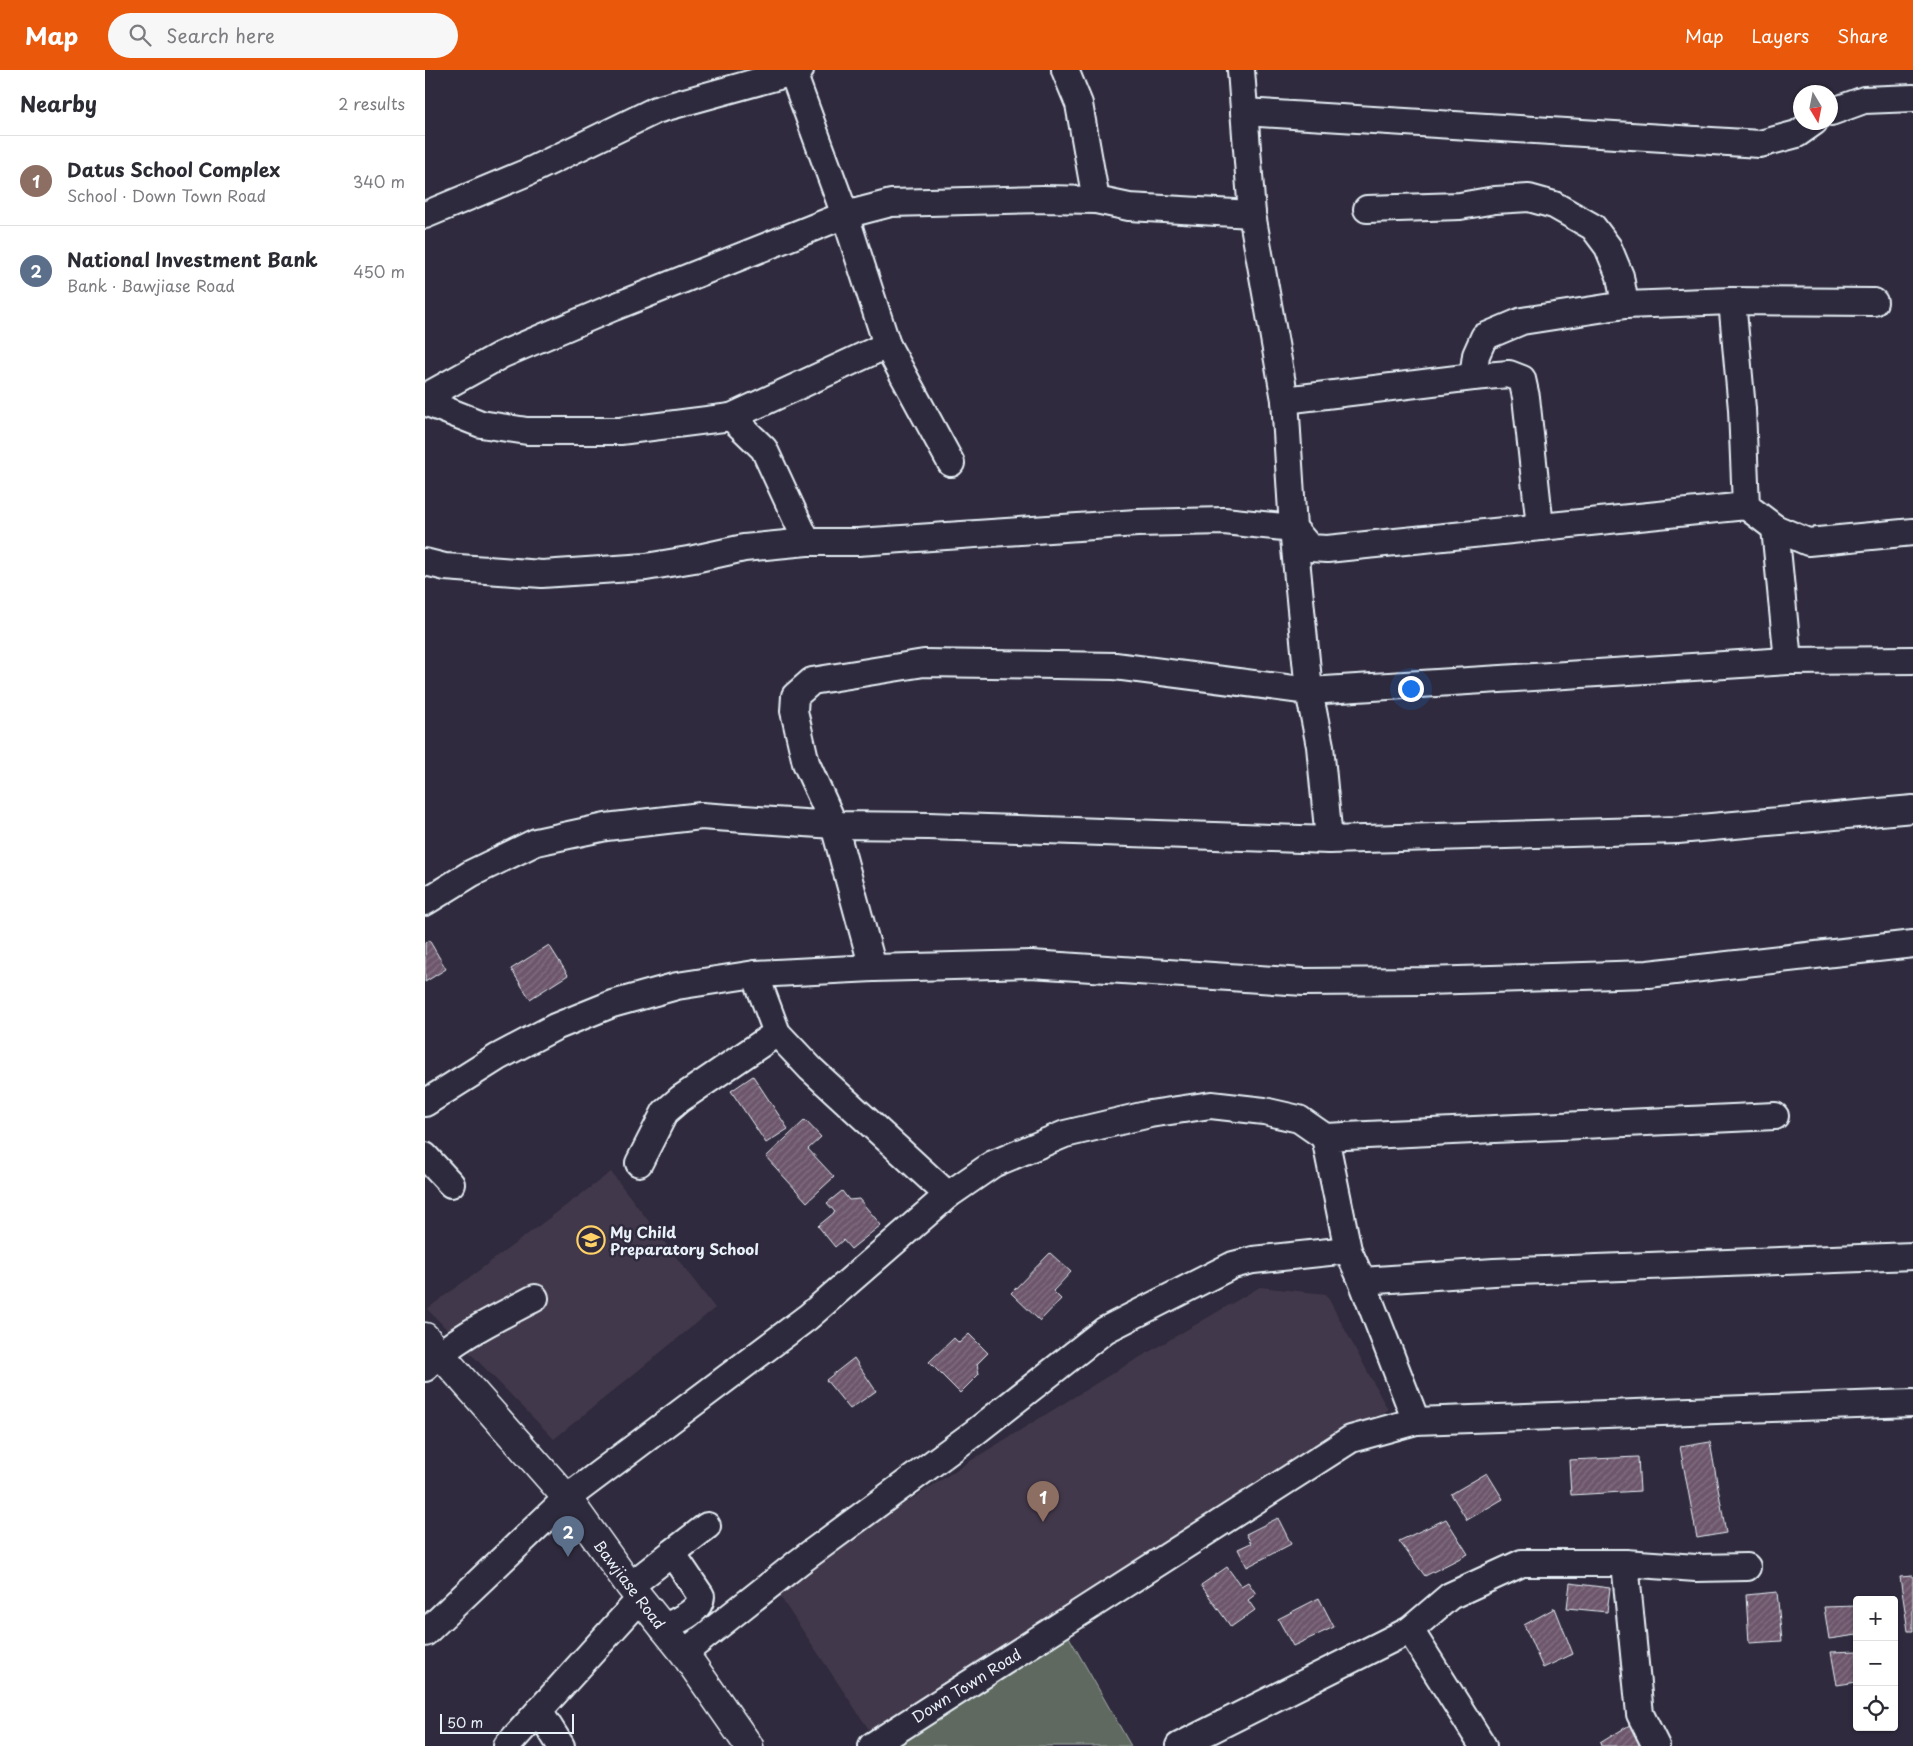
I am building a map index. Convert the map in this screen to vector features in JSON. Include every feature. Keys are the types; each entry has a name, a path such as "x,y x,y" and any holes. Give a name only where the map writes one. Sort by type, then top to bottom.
{"main road":[{"name":"Bawjiase Road","path":"430,1352 567,1498 635,1593 684,1653 749,1746"}],"street":[{"path":"1065,70 1079,104 1096,200"},
{"path":"1241,70 1252,214 1285,400 1293,528 1309,690 1319,746 1329,840"},
{"path":"425,215 528,172 656,110 796,71 887,345 951,463"},
{"path":"1838,109 1863,100 1913,98"},
{"path":"1244,112 1760,144 1797,134 1803,130"},
{"path":"1367,209 1460,206 1495,200 1529,198 1553,205 1593,227 1608,247 1620,276 1625,305"},
{"path":"425,397 501,355 845,215 891,202 1033,199 1096,200 1129,207 1252,214"},
{"path":"1732,301 1742,409 1746,506"},
{"path":"1473,377 1475,355 1484,337 1522,321 1625,305 1732,301 1874,302"},
{"path":"425,402 481,424 527,432 620,431 731,417 887,345"},
{"path":"1285,400 1473,377 1509,374 1522,379 1526,397 1540,527"},
{"path":"731,417 764,449 807,542"},
{"path":"425,562 445,567 542,574 597,571 694,560 744,548 807,542 858,542 1137,523 1224,521 1293,528 1310,548 1327,549 1746,506 1775,528 1808,542 1913,532"},
{"path":"1775,528 1788,661"},
{"path":"873,968 834,826 806,763 794,711 795,696 813,681 924,663 1030,663 1115,666 1309,690 1788,661 1913,660"},
{"path":"425,902 472,873 536,842 606,827 701,816 834,826 929,826 1329,840 1678,830 1913,809"},
{"path":"425,1103 498,1057 555,1026 612,1004 677,986 755,974 873,968 1031,964 1304,982 1426,981 1648,974 1913,944"},
{"path":"755,974 777,1034 948,1195"},
{"path":"639,1163 665,1112 680,1099 777,1034"},
{"path":"425,1633 567,1498 808,1317 948,1195 993,1164 1065,1134 1150,1114 1211,1104 1264,1111 1299,1119 1325,1136 1775,1116"},
{"path":"1325,1136 1348,1250 1416,1421"},
{"path":"425,1156 451,1184"},
{"path":"684,1653 799,1562 974,1432 1105,1330 1233,1265 1348,1250"},
{"path":"1362,1282 1494,1272 1913,1256"},
{"path":"430,1352 535,1298"},
{"name":"Down Town Road","path":"872,1746 1351,1439 1416,1421 1913,1403"},
{"path":"507,1746 635,1593 672,1553 707,1526"},
{"path":"663,1628 697,1608 701,1602 701,1596 672,1553"},
{"path":"1179,1746 1410,1630 1450,1596 1522,1562 1625,1563 1696,1568 1747,1567"},
{"path":"1625,1563 1639,1714 1656,1746"},
{"path":"1410,1630 1483,1746"},
{"path":"539,1710 561,1746"}],"shaded area":[{"name":"My Child Preparatory School","path":"611,1172 715,1308 554,1439 427,1309"},
{"path":"1260,1287 1326,1294 1388,1410 872,1734 777,1592 785,1582 967,1463 1113,1373"},
{"path":"1069,1637 1131,1746 897,1746"}],"building":[{"path":"429,940 446,969 425,982 425,943"},
{"path":"549,945 568,975 530,999 511,969"},
{"path":"753,1076 788,1129 766,1143 731,1091"},
{"path":"805,1120 821,1137 808,1149 834,1177 807,1202 766,1157"},
{"path":"842,1191 849,1200 859,1199 881,1225 851,1249 843,1240 835,1247 818,1226 835,1212 827,1203"},
{"path":"1050,1253 1071,1272 1053,1291 1061,1299 1040,1321 1011,1293"},
{"path":"969,1334 988,1353 977,1364 979,1374 960,1393 929,1362 954,1338 959,1343"},
{"path":"854,1358 876,1391 850,1409 826,1380"},
{"path":"1710,1442 1726,1533 1697,1538 1680,1447"},
{"path":"1638,1457 1640,1491 1571,1495 1569,1460"},
{"path":"1487,1473 1503,1499 1467,1520 1451,1494"},
{"path":"1278,1518 1291,1544 1247,1567 1238,1549 1251,1543 1246,1534"},
{"path":"1446,1519 1468,1554 1425,1576 1399,1541"},
{"path":"1227,1567 1241,1586 1248,1582 1256,1594 1248,1600 1255,1610 1231,1627 1201,1585"},
{"path":"1913,1576 1913,1631 1908,1631 1900,1577"},
{"path":"1570,1583 1610,1588 1607,1612 1567,1608"},
{"path":"1777,1592 1782,1641 1749,1643 1746,1595"},
{"path":"1319,1598 1334,1627 1293,1646 1278,1619"},
{"path":"1853,1606 1853,1636 1829,1639 1824,1607"},
{"path":"1555,1608 1573,1654 1543,1668 1524,1625"},
{"path":"1853,1651 1853,1683 1837,1685 1831,1652"},
{"path":"1633,1723 1644,1746 1601,1746 1600,1743"}],"place":[{"name":"My Child Preparatory School","path":"591,1240"},
{"name":"Datus School Complex","path":"1043,1522"},
{"name":"National Investment Bank","path":"568,1557"}]}
